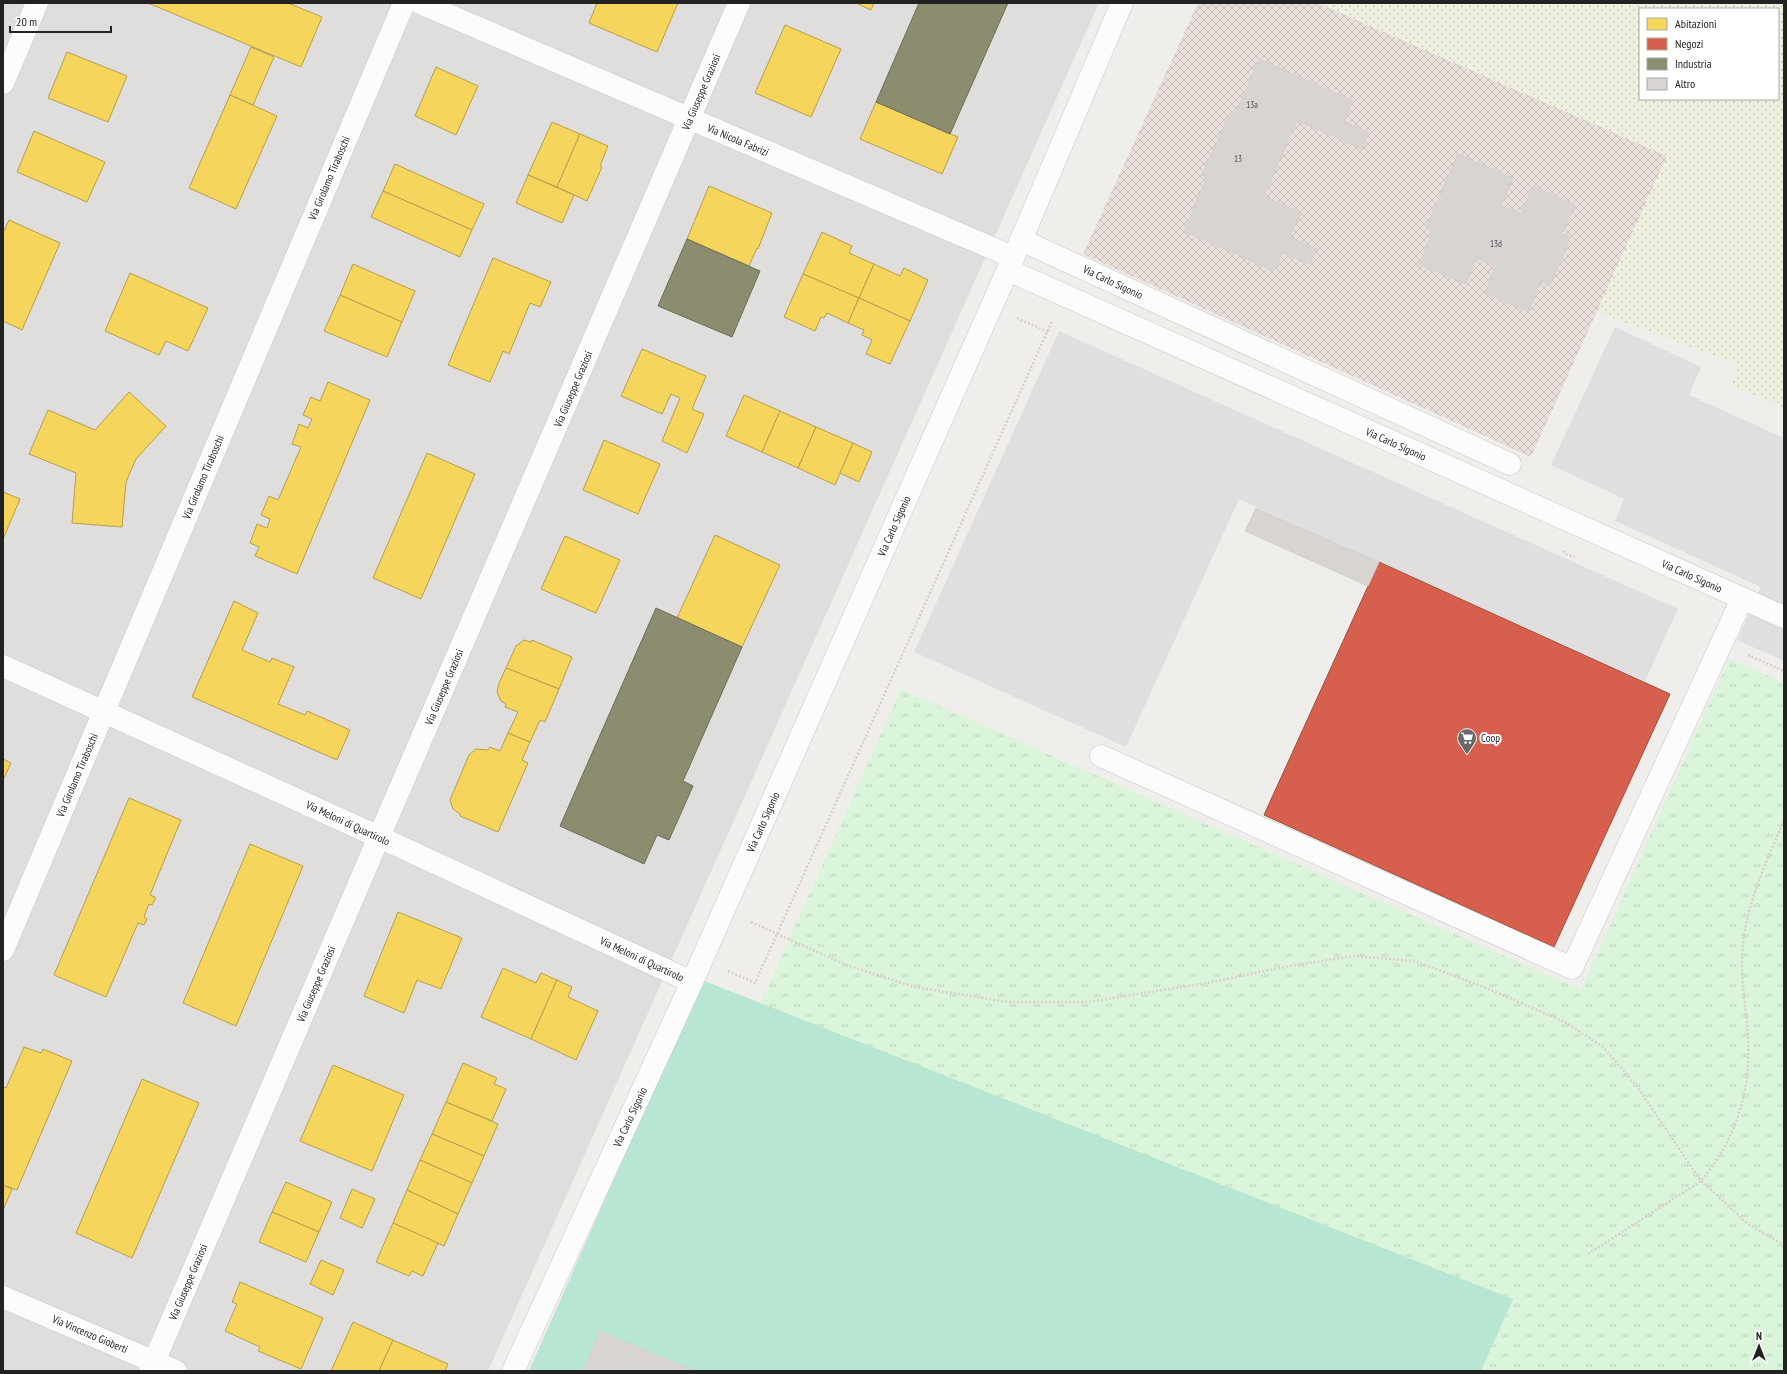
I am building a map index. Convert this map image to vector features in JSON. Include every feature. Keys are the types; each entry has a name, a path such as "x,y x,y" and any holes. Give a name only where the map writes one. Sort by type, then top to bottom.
{"street":[{"path":"3,83 37,3"},
{"name":"Via Girolamo Tiraboschi","path":"3,950 404,3"},
{"name":"Via Nicola Fabrizi","path":"420,3 689,120 1014,256"},
{"name":"Via Giuseppe Graziosi","path":"152,1366 739,3"},
{"name":"Via Carlo Sigonio","path":"513,1371 702,960 1014,256 1122,3"},
{"name":"Via Carlo Sigonio","path":"1014,256 1510,464"},
{"name":"Via Carlo Sigonio","path":"1014,256 1742,599 1784,617"},
{"path":"1101,756 1572,968 1742,599"},
{"name":"Via Meloni di Quartirolo","path":"3,666 379,837 692,982"},
{"name":"Via Vincenzo Gioberti","path":"3,1297 152,1366 176,1371"}],"path":[{"path":"702,960 755,983 1055,316"},
{"path":"1017,318 1048,332"},
{"path":"1563,549 1565,554 1577,558"},
{"path":"1721,644 1784,671"},
{"path":"1588,1254 1701,1181 1715,1164 1732,1134 1744,1100 1749,1059 1747,1023 1741,982 1743,943 1749,910 1784,820"},
{"path":"724,910 844,964 914,987 1008,1002 1088,1002 1207,983 1288,966 1354,956 1414,961 1484,987 1565,1022 1603,1047 1636,1085 1701,1181 1748,1224 1784,1245"}],"shaded area":[{"path":"3,3 1099,3 488,1371 3,1371"},
{"path":"1198,3 1318,3 1667,156 1531,457 1083,254"},
{"path":"1615,327 1701,367 1689,395 1784,438 1784,661 1737,640 1761,587 1615,521 1624,499 1551,465"},
{"path":"1059,331 1678,609 1645,681 1239,499 1126,747 914,652"}],"green space":[{"path":"1318,3 1784,3 1784,408 1732,385 1737,364 1597,312 1667,156"},
{"path":"1729,659 1784,683 1784,1371 1481,1371 1513,1299 760,1004 901,689 1581,990"},
{"path":"702,980 1513,1299 1481,1371 529,1371"}],"building: Abitazioni":[{"path":"148,3 288,3 322,17 301,67"},
{"path":"597,3 678,3 657,52 589,23"},
{"path":"856,3 874,3 871,10"},
{"path":"785,25 841,49 811,117 755,93"},
{"path":"251,47 274,57 253,105 230,95"},
{"path":"67,52 127,76 108,122 48,98"},
{"path":"436,67 478,86 456,135 415,116"},
{"path":"230,95 277,116 236,209 189,188"},
{"path":"876,102 958,137 942,174 860,139"},
{"path":"552,122 580,134 557,187 528,175"},
{"path":"34,131 105,162 87,202 17,172"},
{"path":"580,134 608,146 600,166 602,167 587,201 557,187"},
{"path":"395,164 484,204 472,230 383,191"},
{"path":"528,175 574,195 562,223 516,203"},
{"path":"709,186 772,213 758,249 757,248 749,266 687,239"},
{"path":"383,191 472,230 460,257 371,217"},
{"path":"9,220 60,243 22,330 3,321 3,233"},
{"path":"822,232 852,246 849,253 874,264 859,298 803,274"},
{"path":"493,258 551,282 540,307 530,303 509,354 503,351 490,382 448,365"},
{"path":"353,264 415,291 402,322 340,295"},
{"path":"874,264 900,276 904,268 928,280 910,321 859,298"},
{"path":"130,273 208,308 188,351 166,341 159,355 105,331"},
{"path":"803,274 859,298 848,323 827,313 824,318 821,317 815,331 784,317"},
{"path":"340,295 402,322 387,357 324,331"},
{"path":"859,298 910,321 890,364 866,354 872,340 862,335 864,330 848,323"},
{"path":"642,349 706,376 692,409 704,414 687,453 662,441 680,398 671,394 662,414 621,396"},
{"path":"328,382 370,400 297,574 255,556 259,547 250,543 257,524 267,528 270,519 261,515 269,496 278,500 301,447 292,444 299,424 308,428 312,419 303,415 311,397 320,401"},
{"path":"129,392 166,426 136,459 126,482 122,527 72,523 76,473 29,454 48,410 95,430"},
{"path":"744,395 780,411 762,452 726,436"},
{"path":"780,411 816,427 798,468 762,452"},
{"path":"816,427 853,443 835,485 798,468"},
{"path":"604,440 660,464 638,514 583,490"},
{"path":"853,443 872,452 859,482 840,473"},
{"path":"427,453 475,474 421,599 373,578"},
{"path":"3,492 20,499 3,539"},
{"path":"715,535 780,565 742,647 677,618"},
{"path":"565,536 620,560 596,613 541,589"},
{"path":"234,601 258,613 242,650 270,662 272,658 294,667 278,704 305,715 307,711 350,730 337,760 192,697"},
{"path":"524,640 531,642 532,640 572,657 559,689 506,668 516,646"},
{"path":"506,668 559,689 545,722 540,720 530,742 508,733 518,712 505,707 506,704 501,701 497,692 499,683"},
{"path":"508,733 530,742 522,760 528,763 498,832 460,816 460,814 453,809 450,800 469,755 476,749 488,750 490,747 500,751"},
{"path":"3,759 11,763 3,780"},
{"path":"129,798 181,820 150,895 155,897 155,900 152,905 149,904 144,917 147,919 144,925 138,923 106,997 54,975"},
{"path":"250,844 303,866 236,1026 183,1003"},
{"path":"398,912 462,938 441,989 417,980 404,1013 364,996"},
{"path":"503,968 536,983 541,973 557,980 531,1039 481,1017"},
{"path":"557,980 572,987 568,997 598,1011 576,1060 531,1039"},
{"path":"24,1047 41,1053 43,1049 72,1061 17,1190 3,1185 3,1087 6,1088"},
{"path":"463,1063 497,1078 494,1084 506,1089 492,1121 446,1102"},
{"path":"333,1065 404,1095 372,1171 300,1141"},
{"path":"142,1079 199,1103 132,1258 76,1233"},
{"path":"446,1102 498,1124 484,1156 432,1134"},
{"path":"432,1134 484,1156 472,1183 420,1160"},
{"path":"420,1160 472,1183 458,1214 407,1190"},
{"path":"286,1182 332,1202 319,1232 272,1212"},
{"path":"3,1185 12,1189 3,1210"},
{"path":"352,1189 375,1199 362,1228 340,1218"},
{"path":"407,1190 458,1214 444,1246 393,1223"},
{"path":"272,1212 319,1232 306,1262 259,1242"},
{"path":"393,1223 438,1243 423,1276 412,1271 409,1276 376,1262"},
{"path":"321,1260 344,1270 333,1295 310,1284"},
{"path":"240,1282 323,1318 301,1369 258,1351 260,1347 225,1331 237,1304 232,1302"},
{"path":"353,1322 393,1340 379,1371 331,1371"},
{"path":"393,1340 448,1364 445,1371 379,1371"}],"building: Negozi":[{"name":"Coop","path":"1379,562 1670,694 1554,947 1264,815"}],"building: Industria":[{"path":"919,3 1008,3 950,134 876,102"},
{"path":"687,239 760,271 732,337 658,306"},
{"path":"656,608 742,647 683,781 693,786 669,840 657,835 644,864 560,826"}],"building: Altro":[{"path":"1259,59 1353,101 1344,122 1369,133 1362,149 1297,120 1264,196 1301,213 1289,237 1317,249 1310,264 1283,253 1274,271 1184,231 1207,177 1202,175 1231,111 1236,113"},
{"path":"1458,154 1513,178 1501,205 1521,214 1533,186 1575,205 1562,234 1571,237 1550,285 1541,281 1528,312 1485,293 1496,266 1477,258 1465,284 1419,264 1433,232 1426,228"},
{"path":"1256,508 1379,562 1368,586 1245,531"},
{"path":"600,1331 692,1370 583,1371"}],"place":[{"name":"Coop","path":"1467,755"}]}
